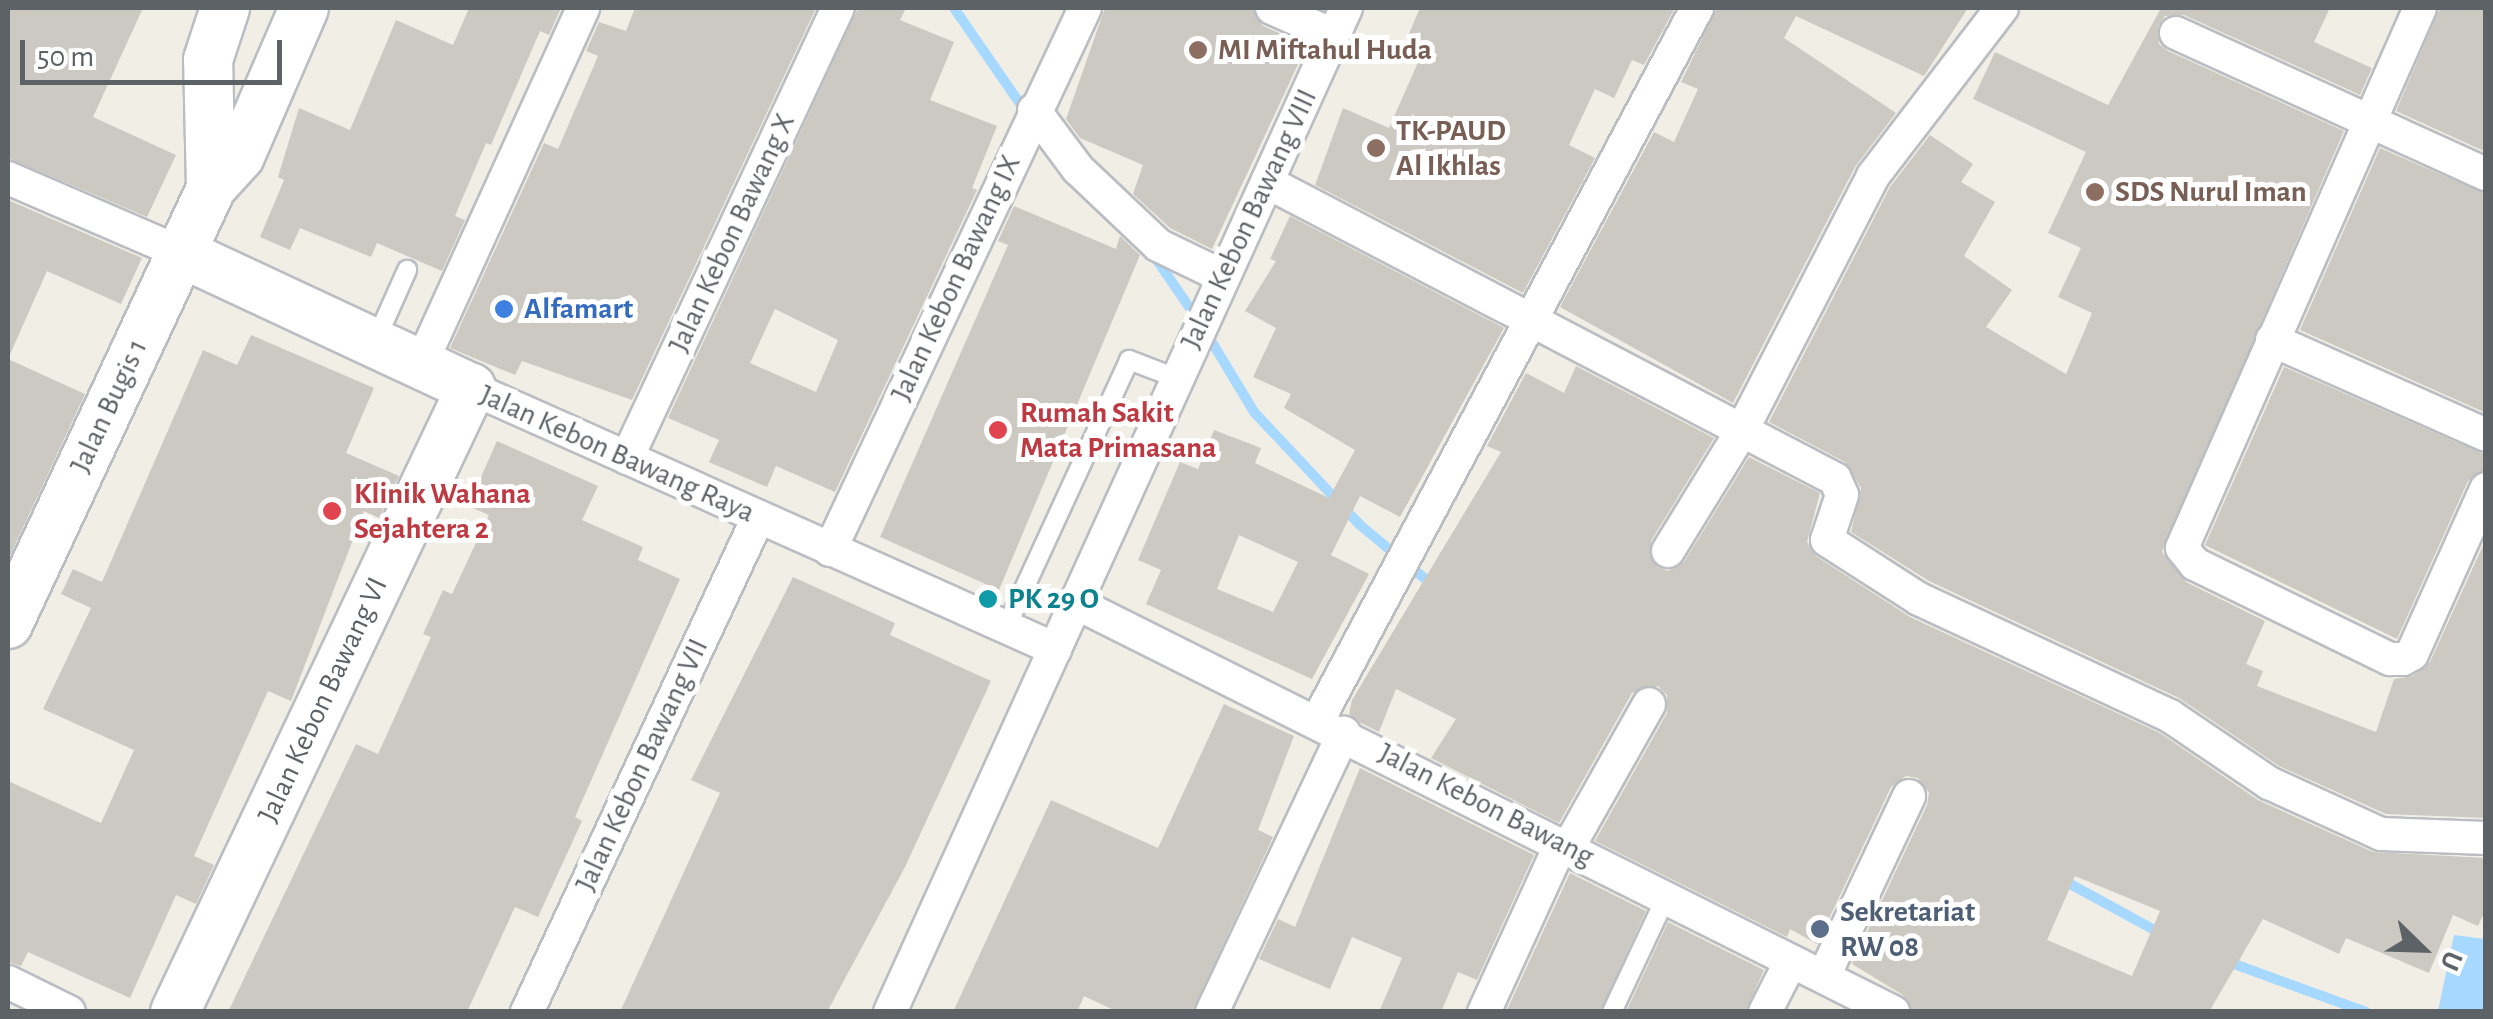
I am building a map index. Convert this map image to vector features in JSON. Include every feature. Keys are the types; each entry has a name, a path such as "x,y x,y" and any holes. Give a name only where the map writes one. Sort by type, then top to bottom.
{"street":[{"name":"Jalan Bugis 1","path":"8,624 211,188 240,156 304,8"},
{"path":"421,364 583,8"},
{"name":"Jalan Kebon Bawang X","path":"627,458 838,8"},
{"name":"Jalan Kebon Bawang IX","path":"830,550 1017,145 1085,8"},
{"path":"1272,8 1340,21"},
{"path":"1212,1012 1410,540 1696,8"},
{"path":"1668,551 1740,434 1873,176 2002,8"},
{"path":"2420,8 2183,539 2184,556 2390,659 2403,659 2412,654 2486,490"},
{"name":"Jalan Bugis 1","path":"211,188 208,60 224,10"},
{"path":"224,10 220,27 233,53 260,62 280,57"},
{"name":"Jalan Kebon Bawang VIII","path":"890,1012 1340,21"},
{"path":"2176,33 2486,174"},
{"path":"1034,111 1078,168 1158,246 1219,284"},
{"path":"8,178 181,253"},
{"path":"1267,182 1531,317 1740,434 1836,478 1842,495 1827,540 1920,598 2170,716 2269,783 2381,834 2486,838"},
{"name":"Jalan Kebon Bawang Raya","path":"181,253 1055,650"},
{"path":"2272,340 2486,435"},
{"name":"Jalan Kebon Bawang VI","path":"175,1012 472,388"},
{"name":"Jalan Kebon Bawang VII","path":"527,1012 758,518"},
{"name":"Jalan Kebon Bawang","path":"1076,603 1331,727 1893,1012"},
{"path":"1484,1012 1565,846 1649,704"},
{"path":"1824,976 1909,796"},
{"path":"1765,1012 1791,961"},
{"path":"8,982 69,1012"}],"lane":[{"path":"375,342 408,270"},
{"path":"1006,628 1129,360 1181,367"},
{"path":"1612,1012 1666,898"}],"water":[{"path":"2454,935 2485,939 2485,1011 2438,1011"}],"building":[{"path":"8,8 143,8 93,117 176,155 147,217 8,158"},
{"path":"469,8 561,8 549,35 540,31 491,145 486,143 455,216 465,220 442,271 377,243 371,257 300,228 290,250 260,237 284,180 278,177 299,108 350,130 396,20 453,45"},
{"path":"635,8 816,8 632,400 522,361 515,375 450,348 544,143 558,149 598,56 586,51 599,22 626,31"},
{"path":"858,8 906,8 900,20 954,42 930,100 997,126 972,188 977,190 835,492 776,466 767,487 709,462 719,440 668,418","holes":["775,309 838,340 816,392 750,363"]},
{"path":"1105,8 1252,8 1263,26 1307,45 1212,249 1170,228 1133,194 1143,165 1080,138 1066,119"},
{"path":"1420,8 1675,8 1644,65 1632,60 1614,98 1595,89 1569,145 1595,158 1523,293 1315,185 1343,108 1389,128 1419,60 1401,52"},
{"path":"1717,8 1968,8 1924,76 1796,16 1784,38 1896,113 1855,167 1733,403 1560,307 1654,132 1674,142 1698,89 1681,82"},
{"path":"2161,8 2330,8 2314,42 2372,68 2360,95 2184,15 2165,16 2158,26 2159,44 2168,51 2344,131 2162,552 2186,582 2265,621 2246,664 2263,671 2257,686 2376,732 2394,679 2413,676 2430,662 2486,539 2486,818 2386,814 2279,766 2179,698 1929,581 1851,532 1861,488 1845,462 1769,422 1890,187 1930,135 1973,164 1961,182 1995,202 1964,256 2012,290 1986,327 2066,374 2092,313 2058,297 2081,248 2048,233 2086,152 1973,99 1995,52 2108,105"},
{"path":"2440,8 2486,8 2486,152 2396,111"},
{"path":"2380,148 2486,194 2486,413 2300,330"},
{"path":"8,200 142,258 121,304 47,271 8,359"},
{"name":"Rumah Sakit Mata Primasana","path":"1014,206 1116,249 1120,236 1140,255 999,590 880,537 1008,245 998,241"},
{"path":"1290,216 1504,328 1400,517 1360,496 1331,555 1369,574 1312,679 1146,604 1161,570 1138,560 1180,462 1198,469 1214,430 1261,448 1255,463 1329,498 1355,450 1284,408 1291,394 1253,377 1276,328 1245,311 1276,261 1270,259","holes":["1239,535 1298,562 1273,612 1217,589"]},
{"path":"251,335 374,388 346,453 399,476 379,518 364,511 291,701 268,691 194,856 214,865 196,904 176,895 130,998 28,952 21,966 8,962 8,781 101,823 134,750 43,709 91,608 61,594 73,569 102,582 203,350 237,365"},
{"path":"8,359 85,394 8,560"},
{"path":"1576,366 1714,438 1651,541 1657,567 1668,571 1684,562 1749,457 1820,493 1807,542 1816,556 1910,617 2160,733 2258,800 2373,852 2486,858 2486,909 2478,926 2453,915 2429,973 2346,938 2339,954 2263,919 2209,1012 1913,1012 1903,995 1852,964 1927,805 1929,793 1918,778 1906,776 1891,787 1817,944 1790,929 1787,937 1595,841 1667,713 1667,695 1658,686 1632,693 1559,823 1431,758 1456,719 1396,689 1379,732 1361,723 1349,714 1352,700 1501,452 1487,446 1526,373 1564,393","holes":["2075,876 2160,911 2132,976 2047,940"]},
{"path":"2284,367 2486,455 2486,469 2468,481 2397,639 2205,545"},
{"path":"497,441 598,486 582,520 643,547 638,560 680,579 575,817 582,821 538,917 515,907 467,1012 228,1012 356,744 378,754 431,637 423,634 443,590 452,594 489,515 468,506"},
{"path":"793,577 895,623 890,635 991,681 905,867 827,1012 620,1012 720,793 691,780"},
{"path":"1224,704 1294,736 1258,830 1273,837 1192,1012 1118,1012 1084,996 1077,1012 953,1012 1051,800 1158,848"},
{"path":"1360,768 1534,855 1477,980 1458,972 1441,1012 1379,1012 1402,958 1352,937 1330,989 1259,959 1278,919 1295,927"},
{"path":"1570,873 1646,911 1600,1012 1506,1012"},
{"path":"1668,922 1764,970 1745,1012 1626,1012"}],"waterway":[{"path":"954,8 1027,114"},
{"path":"1154,256 1198,320"},
{"path":"1207,334 1254,412 1360,525 1435,587"},
{"path":"2061,879 2160,933"},
{"path":"2226,961 2366,1012"}],"place":[{"name":"MI Miftahul Huda","path":"1198,50"},
{"name":"TK-PAUD Al Ikhlas","path":"1376,148"},
{"name":"SDS Nurul Iman","path":"2095,192"},
{"name":"Alfamart","path":"504,309"},
{"name":"Rumah Sakit Mata Primasana","path":"998,430"},
{"name":"Klinik Wahana Sejahtera 2","path":"332,511"},
{"name":"PK 29 O","path":"988,599"},
{"name":"Sekretariat RW 08","path":"1820,929"}]}
